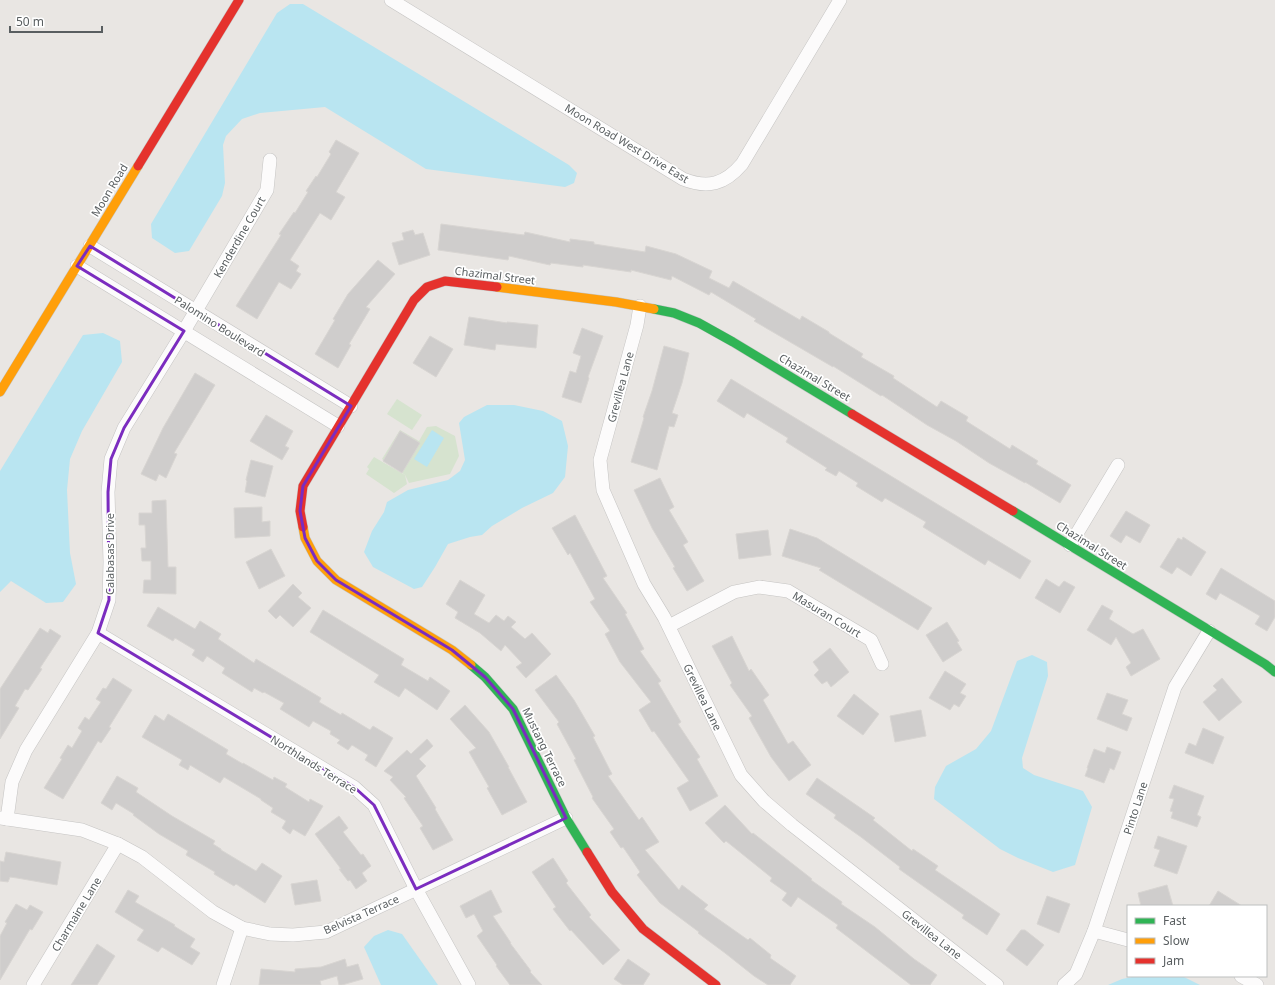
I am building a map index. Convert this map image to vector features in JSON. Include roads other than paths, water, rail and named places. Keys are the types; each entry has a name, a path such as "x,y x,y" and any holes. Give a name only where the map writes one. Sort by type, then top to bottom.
{"street":[{"name":"Moon Road","path":"0,392 239,0"},
{"name":"Moon Road West Drive East","path":"391,0 683,179 694,183 704,184 722,181 729,177 742,164 840,0"},
{"name":"Kenderdine Court","path":"184,331 267,190 270,160"},
{"name":"Palomino Boulevard","path":"90,246 351,406"},
{"name":"Palomino Boulevard","path":"77,266 338,426"},
{"name":"Chazimal Street","path":"351,406 414,300 427,286 445,281 616,302 674,313 707,327 1070,545 1275,672"},
{"name":"Grevillea Lane","path":"640,306 600,460 603,490 644,584 669,626 741,775 764,801 798,830 997,985"},
{"name":"Calabasas Drive","path":"3,818 12,782 26,750 98,633 109,600 110,562 108,492 111,459 124,428 184,331"},
{"name":"Mustang Terrace","path":"351,406 303,486 300,511 305,538 317,561 336,580 452,650 485,676 513,709 566,818 612,892 643,929 716,985"},
{"path":"1070,545 1118,465"},
{"name":"Masuran Court","path":"669,626 734,592 759,587 788,591 871,640 882,664"},
{"name":"Pinto Lane","path":"1064,985 1076,974 1094,931 1175,687 1209,631"},
{"name":"Northlands Terrace","path":"98,633 354,787 374,805 416,889 468,985"},
{"name":"Belvista Terrace","path":"3,818 82,830 118,844 142,857 213,912 242,928 270,934 293,935 326,932 566,818"},
{"name":"Charmaine Lane","path":"33,985 118,844"},
{"path":"223,985 242,928"},
{"path":"1094,931 1127,940"},
{"path":"1243,977 1256,985"}],"water":[{"path":"290,4 303,4 569,165 577,173 574,183 565,187 426,169 325,107 260,113 242,119 226,136 223,145 225,183 222,196 189,251 175,253 152,238 151,224 277,13"},
{"path":"103,333 120,341 122,362 82,431 70,459 67,490 70,553 76,584 63,602 46,603 11,581 0,592 0,471 83,335"},
{"path":"487,405 514,405 543,411 562,421 568,446 565,477 553,493 522,508 492,526 482,535 448,544 422,587 414,589 373,567 364,552 372,531 384,512 387,502 408,490 448,480 460,471 465,460 459,423 464,417"},
{"path":"432,430 444,438 427,467 414,459"},
{"path":"1032,655 1047,662 1048,676 1022,758 1023,768 1034,775 1083,791 1092,807 1075,865 1053,872 1000,849 934,799 935,787 946,766 976,749 991,731 1017,661"},
{"path":"388,930 402,934 438,985 381,985 364,947 374,936"},
{"path":"1132,977 1184,977 1200,985 1108,985 1122,979"}]}
